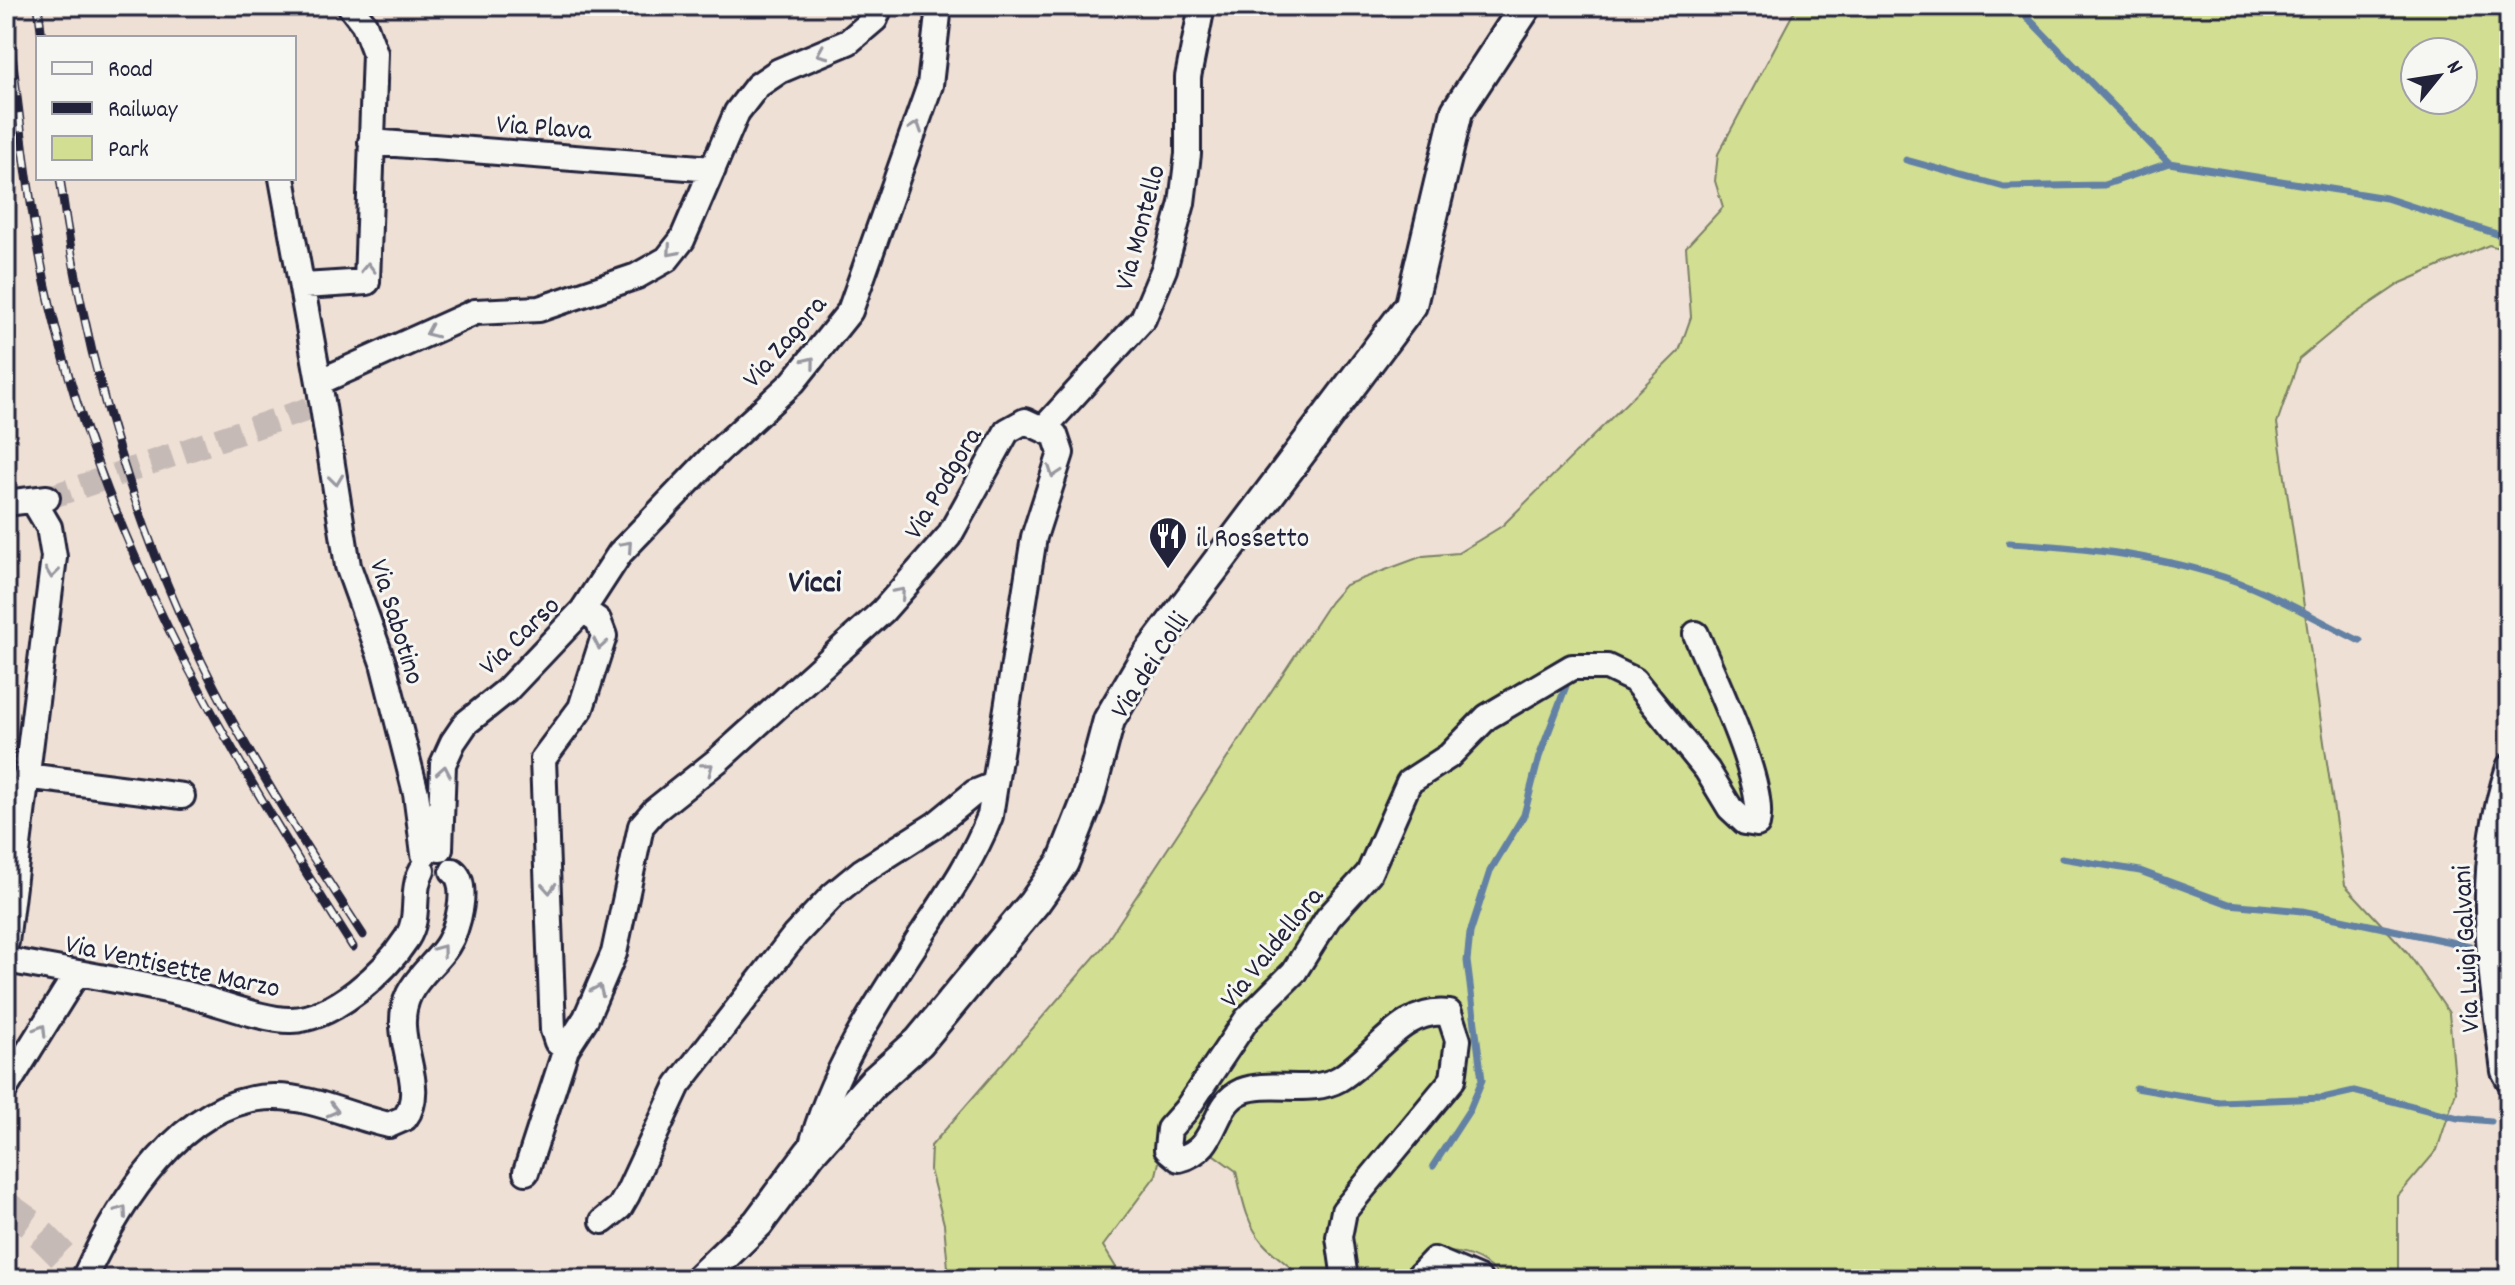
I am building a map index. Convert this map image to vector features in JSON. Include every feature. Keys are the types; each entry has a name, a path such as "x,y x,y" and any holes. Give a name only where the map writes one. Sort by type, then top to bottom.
{"street":[{"path":"304,286 367,282 375,53 364,24 350,6"},
{"path":"321,393 475,312 539,309 637,276 667,259 682,240 737,112 757,86 779,71 848,42 875,19 880,6"},
{"name":"Via Zagora","path":"583,610 620,553 714,455 793,382 850,311 930,85 939,6"},
{"name":"Via Montello","path":"1045,427 1143,319 1164,269 1182,203 1188,154 1188,77 1202,6"},
{"name":"Via dei Colli","path":"700,1279 758,1223 810,1153 873,1083 919,1042 1034,903 1063,862 1088,799 1109,720 1127,686 1411,305 1457,111 1526,6"},
{"name":"Via Plava","path":"371,142 713,169"},
{"name":"Via Sabotino","path":"282,180 304,286 348,566 383,663 434,865"},
{"name":"Via Podgora","path":"562,1046 586,1018 614,953 641,826 654,811 718,760 883,611 949,536 1007,431 1025,421 1045,427"},
{"path":"810,1153 817,1125 841,1068 879,1000 976,852 990,816 1034,537 1061,453 1055,435 1045,427"},
{"path":"6,503 40,499 54,557 6,942"},
{"name":"Via Carso","path":"434,865 443,764 453,742 466,723 506,691 583,610 598,620 604,636 581,708 543,759 553,1030 562,1046 526,1172"},
{"name":"Via Valdellora","path":"1345,1279 1339,1237 1344,1211 1453,1079 1458,1040 1449,1013 1432,1011 1409,1018 1369,1058 1335,1081 1243,1091 1225,1104 1213,1131 1196,1155 1179,1159 1167,1149 1169,1129 1186,1110 1247,1019 1294,972 1328,918 1369,873 1409,782 1449,756 1487,717 1572,667 1607,667 1634,680 1707,770 1730,808 1745,822 1757,824 1761,810 1751,771 1696,634"},
{"name":"Via Luigi Galvani","path":"2509,767 2490,838 2486,879 2492,987 2504,1071 2509,1080"},
{"path":"26,776 182,796"},
{"path":"603,1221 620,1207 627,1195 678,1085 795,935 833,895 861,872 935,825 974,793 994,785"},
{"path":"84,1279 101,1240 157,1161 187,1131 215,1111 274,1097 389,1125 405,1118 415,1098 400,1021 408,996 421,974 448,945 462,892 460,878 434,865"},
{"name":"Via Ventisette Marzo","path":"6,960 185,994 289,1020 307,1017 354,992 384,966 408,936 417,904 414,885 434,865"},
{"path":"6,1087 77,973"},
{"path":"1416,1279 1434,1260 1479,1279"}],"green space":[{"path":"1797,6 2509,6 2509,251 2489,245 2401,283 2346,320 2299,359 2277,423 2345,885 2408,953 2449,1013 2456,1092 2437,1150 2398,1196 2398,1279 1662,1279 1651,1273 1649,1279 1502,1279 1477,1259 1449,1252 1421,1259 1397,1279 1301,1279 1268,1248 1252,1227 1236,1171 1214,1155 1179,1145 1159,1162 1156,1175 1103,1246 1123,1279 949,1279 944,1224 930,1170 931,1146 1103,947 1330,602 1345,585 1423,556 1458,553 1502,526 1679,351 1691,317 1686,247 1723,207 1715,181 1718,154"}],"waterway":[{"path":"2027,17 2169,163"},
{"path":"2509,61 2509,110"},
{"path":"1906,160 2004,187 2104,185 2169,163 2386,198 2509,238"},
{"path":"2009,543 2074,548 2174,563 2267,594 2360,641"},
{"path":"1433,1166 1470,1109 1482,1080 1467,961 1470,933 1490,871 1524,815 1539,757 1566,686"},
{"path":"2062,858 2140,871 2229,904 2302,911 2470,946"},
{"path":"2136,1088 2219,1102 2323,1098 2354,1091 2458,1118 2491,1121"}],"tunnel":[{"path":"47,498 323,404"},
{"path":"6,1206 31,1224 85,1279"}],"railway":[{"path":"6,6 38,248 68,374 97,462 130,546 210,709 353,947"},
{"path":"38,6 42,36"},
{"path":"60,180 70,247 100,385 142,521 168,587 228,713 293,826 363,935"}],"place":[{"name":"il Rossetto","path":"1168,570"}],"district":[{"name":"Vicci","path":"815,580"}]}
